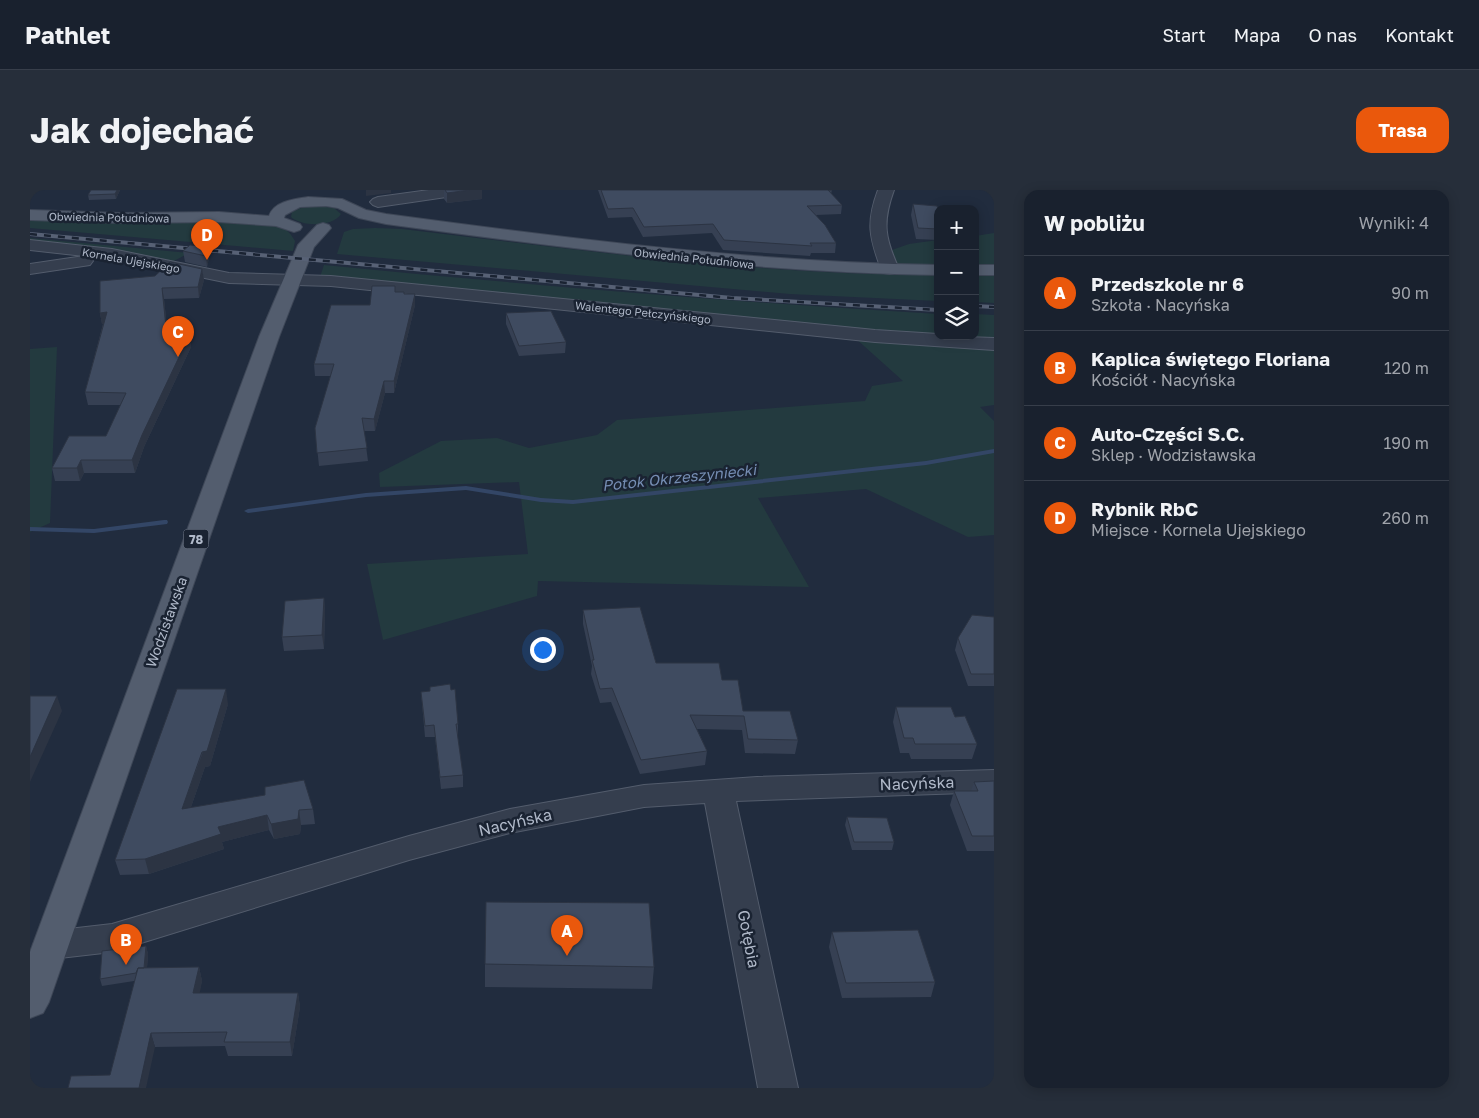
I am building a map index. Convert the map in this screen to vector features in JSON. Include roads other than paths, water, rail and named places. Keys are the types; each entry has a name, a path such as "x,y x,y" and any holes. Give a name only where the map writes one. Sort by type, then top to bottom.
{"main road":[{"path":"306,245 285,219 318,190"},
{"path":"330,190 341,219"},
{"path":"304,202 325,202 341,219"},
{"name":"Obwiednia Południowa","path":"30,215 121,218 341,219 452,229 705,260 793,266 934,270"},
{"name":"Wodzisławska","path":"31,995 51,945 269,337 306,245 341,219"},
{"path":"979,270 994,270"}],"street":[{"path":"378,202 460,190"},
{"path":"886,190 877,220 877,235 890,270"},
{"name":"Kornela Ujejskiego","path":"30,245 112,254 229,278 292,280"},
{"path":"30,269 98,259 112,254"},
{"name":"Walentego Pełczyńskiego","path":"292,280 331,281 875,336 994,344"},
{"name":"Nacyńska","path":"51,945 112,938 409,848 510,821 644,796 718,790 994,780"},
{"name":"Gołębia","path":"718,790 778,1088"}],"waterway":[{"name":"Potok Okrzeszyniecki","path":"248,511 366,495 466,488 541,500 573,502 926,463 994,451"},
{"name":"Potok Okrzeszyniecki","path":"30,529 94,531 164,522"}],"railway":[{"path":"30,234 732,298 934,310"},
{"path":"979,306 994,307"}],"place":[{"name":"Rybnik RbC","path":"207,260"},
{"name":"Auto-Części S.C.","path":"178,357"},
{"name":"Przedszkole nr 6","path":"567,956"},
{"name":"Kaplica świętego Floriana","path":"126,965"}]}
